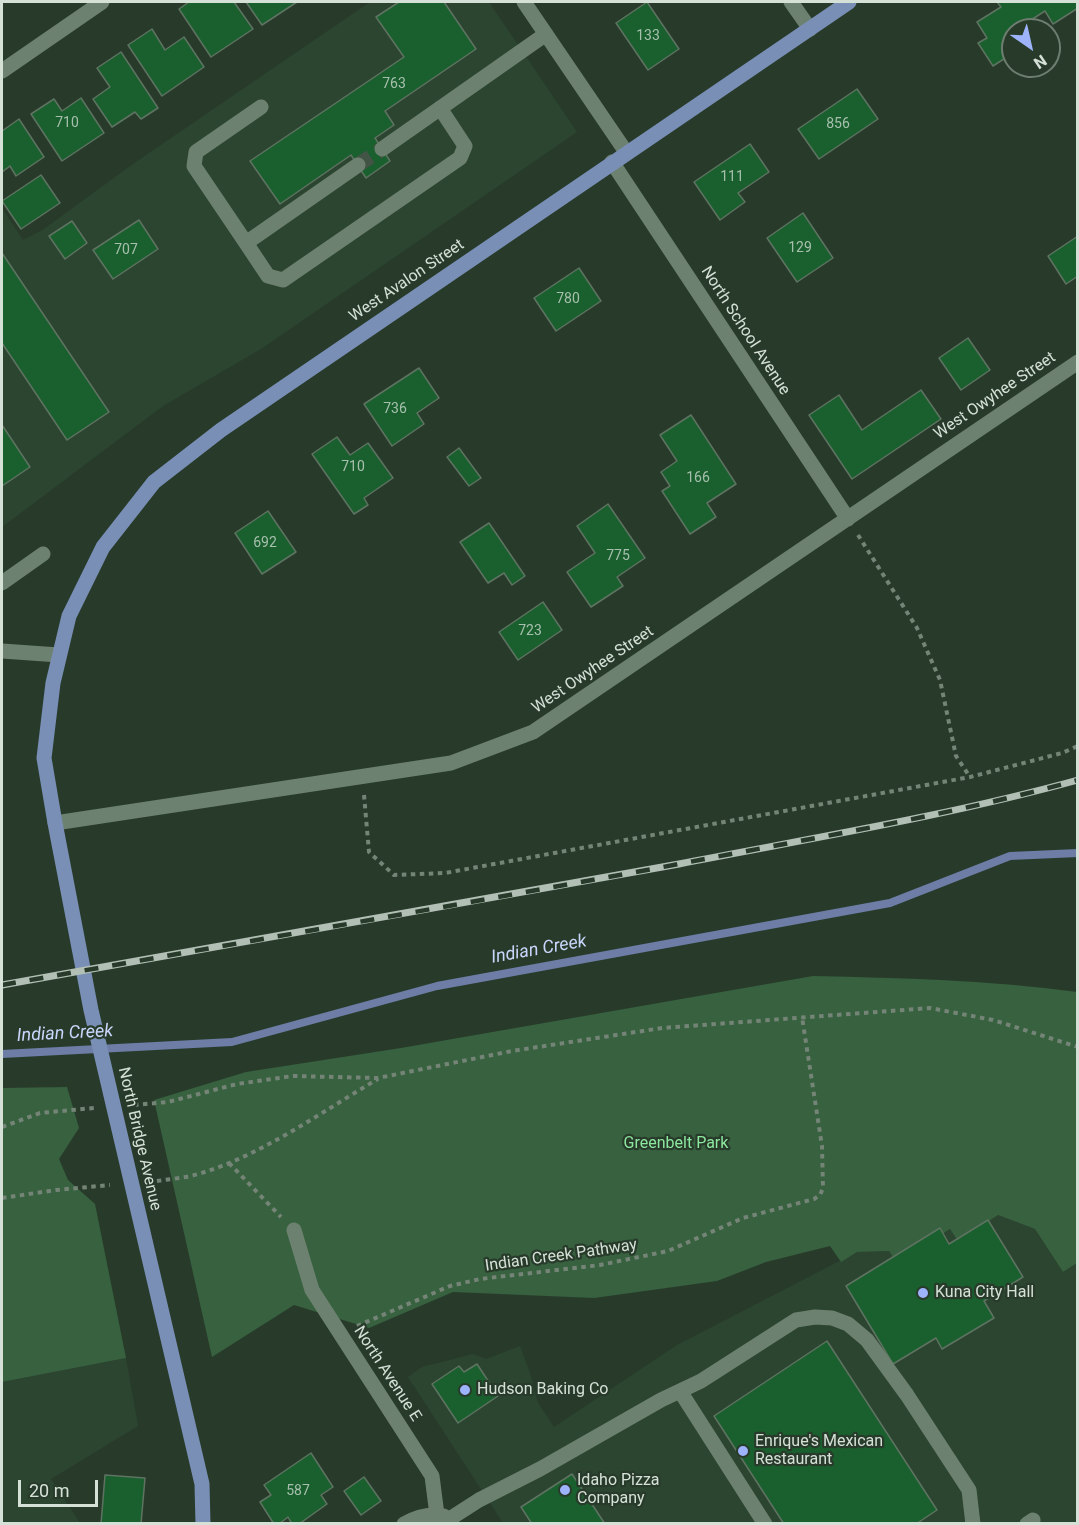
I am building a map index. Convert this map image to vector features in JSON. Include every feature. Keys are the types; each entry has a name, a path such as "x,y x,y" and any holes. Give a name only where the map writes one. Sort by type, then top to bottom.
{"main road":[{"name":"West Avalon Street","path":"59,655 69,616 103,547 154,482 221,430 849,2"},
{"name":"North Bridge Avenue","path":"59,655 53,683 44,758 91,1010 200,1472 203,1524"}],"street":[{"path":"2,71 102,2"},
{"path":"525,2 626,152"},
{"path":"791,2 810,29"},
{"path":"382,148 546,34"},
{"path":"261,107 196,152 194,166 268,276 283,280 460,159 465,146 440,108"},
{"name":"North School Avenue","path":"612,162 848,519"},
{"path":"246,243 358,165"},
{"name":"West Owyhee Street","path":"55,823 451,763 533,732 1077,362"},
{"path":"2,583 43,554"},
{"path":"2,651 59,655"},
{"name":"North Avenue E","path":"294,1230 312,1290 432,1476 449,1519"},
{"path":"404,1524 414,1518 449,1519 479,1500 540,1469 661,1400 701,1382 796,1320 814,1317 832,1318 848,1324 867,1340 969,1490 973,1524"},
{"path":"680,1391 765,1524"}],"path":[{"path":"848,519 916,628 940,680 956,756 970,777"},
{"path":"363,776 369,852 394,875 445,873 970,777 1062,753 1077,746"},
{"path":"133,1105 168,1102 237,1084 293,1076 378,1078 512,1052 662,1028 930,1008 993,1020 1077,1047"},
{"name":"Indian Creek Pathway","path":"342,1337 362,1323 450,1286 480,1279 600,1266 668,1251 723,1226 814,1199 820,1195 823,1188 822,1146 802,1017"},
{"path":"157,1181 196,1175 229,1163 268,1144 378,1078"},
{"path":"2,1127 40,1113 98,1108"},
{"path":"229,1163 294,1230"},
{"path":"2,1198 110,1185"}],"shaded area":[{"path":"370,2 489,2 577,132 261,349 163,406 2,527 2,208 23,240 44,229 133,164"},
{"path":"998,1215 1035,1229 1063,1272 1077,1263 1077,1523 503,1523 408,1377 422,1367 473,1354 486,1359 520,1346 538,1403 554,1427 677,1345 857,1252 889,1251 897,1263 950,1229 958,1240"},
{"path":"126,1358 138,1426 51,1479 80,1523 2,1524 2,1382"}],"green space":[{"name":"Greenbelt Park","path":"813,976 978,982 1077,992 1077,1263 1063,1272 1035,1229 998,1215 958,1241 950,1229 897,1263 889,1251 857,1252 841,1262 830,1246 766,1262 717,1281 594,1298 453,1292 369,1328 294,1305 212,1357 154,1100 246,1072 401,1048"},
{"path":"67,1087 79,1128 59,1159 68,1180 95,1204 126,1358 2,1382 2,1088"}],"building":[{"path":"189,2 234,2 253,29 211,57 179,9"},
{"path":"246,2 297,2 262,25"},
{"path":"399,2 444,2 476,49 385,111 394,125 375,138 390,161 366,178 351,155 280,204 250,161 404,57 376,17"},
{"path":"647,2 679,49 648,70 616,23"},
{"path":"997,2 1078,2 1078,8 1061,19 1049,18 1045,11 1034,18 1001,18 1001,61 993,66 978,43 987,38 977,22 1001,7"},
{"path":"152,29 165,50 184,37 204,67 162,96 128,45"},
{"path":"121,52 158,108 141,119 135,112 112,127 93,99 110,87 97,68"},
{"path":"857,89 878,119 819,159 798,129"},
{"path":"81,98 104,133 62,161 31,114 54,99 62,111"},
{"path":"19,119 44,157 16,176 10,166 2,172 2,131"},
{"path":"750,144 769,172 738,193 745,202 720,220 694,182"},
{"path":"41,175 60,203 21,229 2,201"},
{"path":"803,213 833,258 797,282 767,238"},
{"path":"139,220 158,249 113,279 93,250"},
{"path":"72,221 87,243 65,259 49,236"},
{"path":"1078,236 1078,276 1066,284 1048,256"},
{"path":"2,253 109,412 67,440 2,343"},
{"path":"579,268 601,301 556,331 534,298"},
{"path":"968,338 990,370 961,390 939,358"},
{"path":"419,368 439,398 417,413 424,424 392,446 364,404"},
{"path":"921,390 941,419 852,479 809,415 839,395 862,430"},
{"path":"691,415 736,484 707,503 716,517 690,534 662,491 670,486 661,472 677,461 660,435"},
{"path":"2,425 30,467 2,486"},
{"path":"337,437 350,455 368,443 393,478 364,498 368,505 354,514 312,454"},
{"path":"459,448 481,478 469,486 447,457"},
{"path":"608,504 645,558 617,577 623,586 591,607 567,572 595,553 577,526"},
{"path":"268,511 296,552 262,574 235,533"},
{"path":"489,523 525,576 512,585 504,573 488,583 460,542"},
{"path":"543,602 562,630 518,660 499,632"},
{"name":"Kuna City Hall","path":"988,1220 1023,1277 984,1301 994,1318 942,1349 936,1338 893,1364 846,1286 940,1228 949,1244"},
{"path":"827,1341 937,1510 916,1524 784,1524 714,1416"},
{"name":"Hudson Baking Co","path":"477,1364 498,1396 458,1423 432,1384 459,1366 464,1372"},
{"path":"311,1453 333,1487 321,1495 327,1504 299,1524 292,1524 288,1517 279,1524 274,1524 260,1502 271,1495 264,1485"},
{"name":"Idaho Pizza Company","path":"572,1474 605,1524 532,1524 521,1507"},
{"path":"105,1475 145,1478 141,1524 101,1524"},
{"path":"364,1477 381,1501 361,1515 344,1491"}],"waterway":[{"name":"Indian Creek","path":"2,1054 232,1042 437,986 890,903 1010,856 1078,853"}],"tunnel":[{"path":"358,165 382,149"}],"railway":[{"path":"2,985 679,864 929,816 1078,780"}],"place":[{"name":"Kuna City Hall","path":"923,1293"},
{"name":"Hudson Baking Co","path":"465,1390"},
{"name":"Enrique's Mexican Restaurant","path":"743,1451"},
{"name":"Idaho Pizza Company","path":"565,1490"}]}
